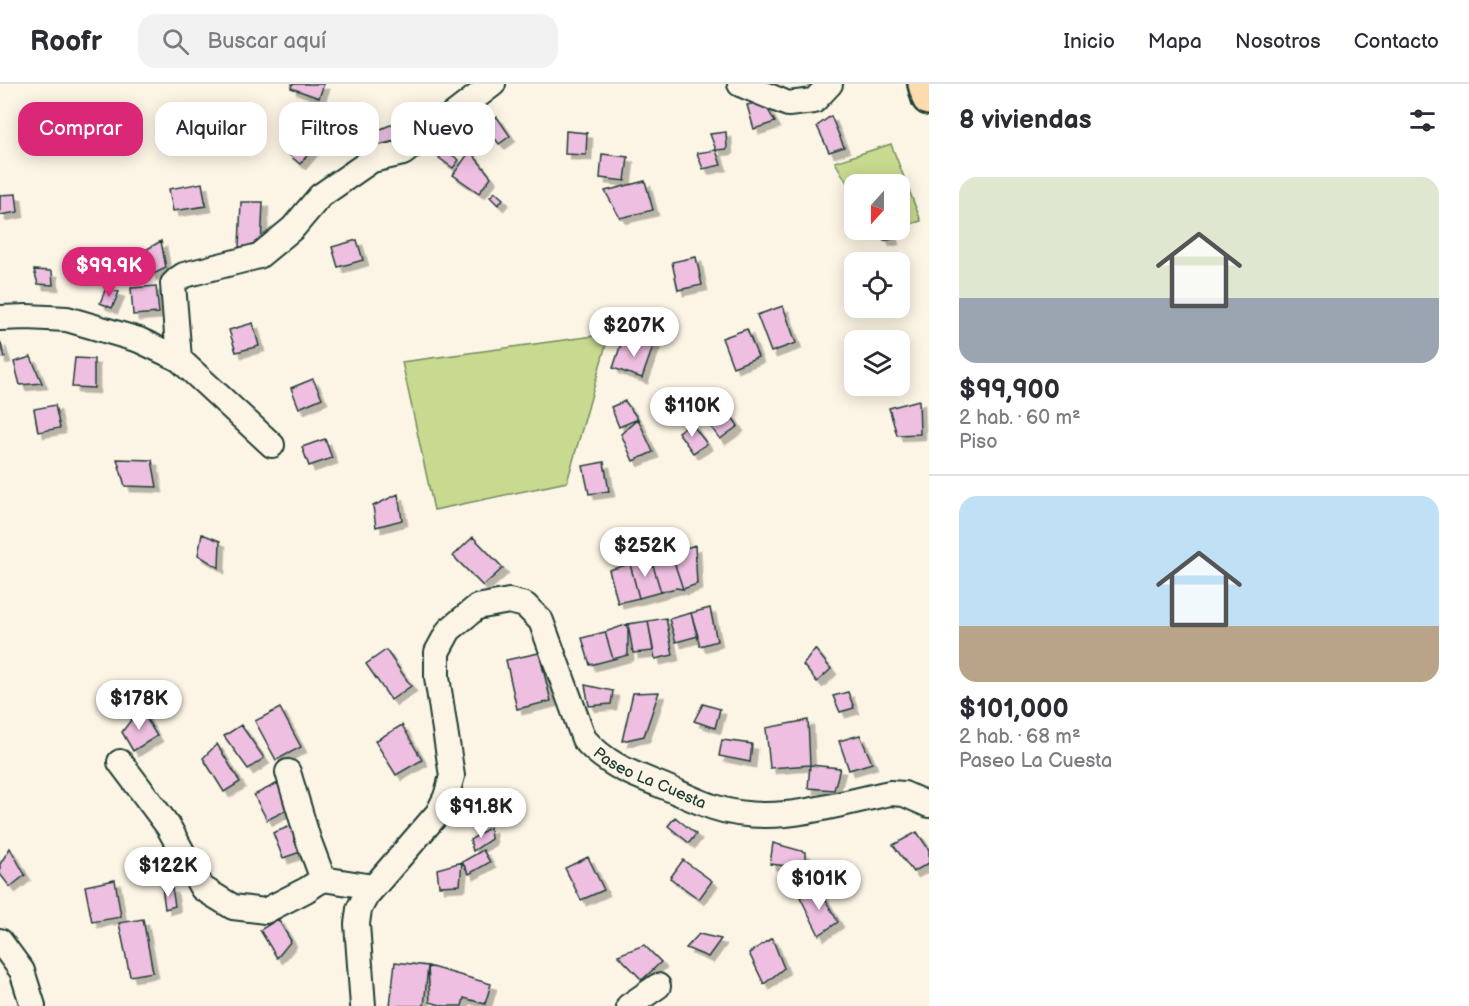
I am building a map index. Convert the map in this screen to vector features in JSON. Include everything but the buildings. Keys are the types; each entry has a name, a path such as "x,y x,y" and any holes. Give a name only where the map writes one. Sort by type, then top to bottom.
{"highway":[{"path":"925,84 929,98"}],"street":[{"path":"179,359 173,284 178,279 184,275 259,256 293,228 320,196 372,160 403,153 467,92 493,84"},
{"path":"740,84 788,104 814,101 830,84"},
{"path":"0,318 67,319 138,340 179,359 273,445"},
{"name":"Paseo La Cuesta","path":"363,1006 357,924 359,909 373,887 438,813 446,797 452,776 437,677 437,652 449,630 477,607 509,601 525,605 541,621 584,739 595,752 613,765 715,807 749,815 789,815 890,793 904,794 929,805"},
{"path":"120,762 168,826 202,888 233,907 265,911 323,879 373,887"},
{"path":"288,772 308,840 323,879"},
{"path":"0,940 22,971 33,1006"},
{"path":"629,1006 658,986"}],"green space":[{"path":"891,144 903,174 844,174 844,178 835,162"},
{"path":"910,193 921,221 910,224"},
{"path":"609,334 567,482 434,510 402,362"}]}
